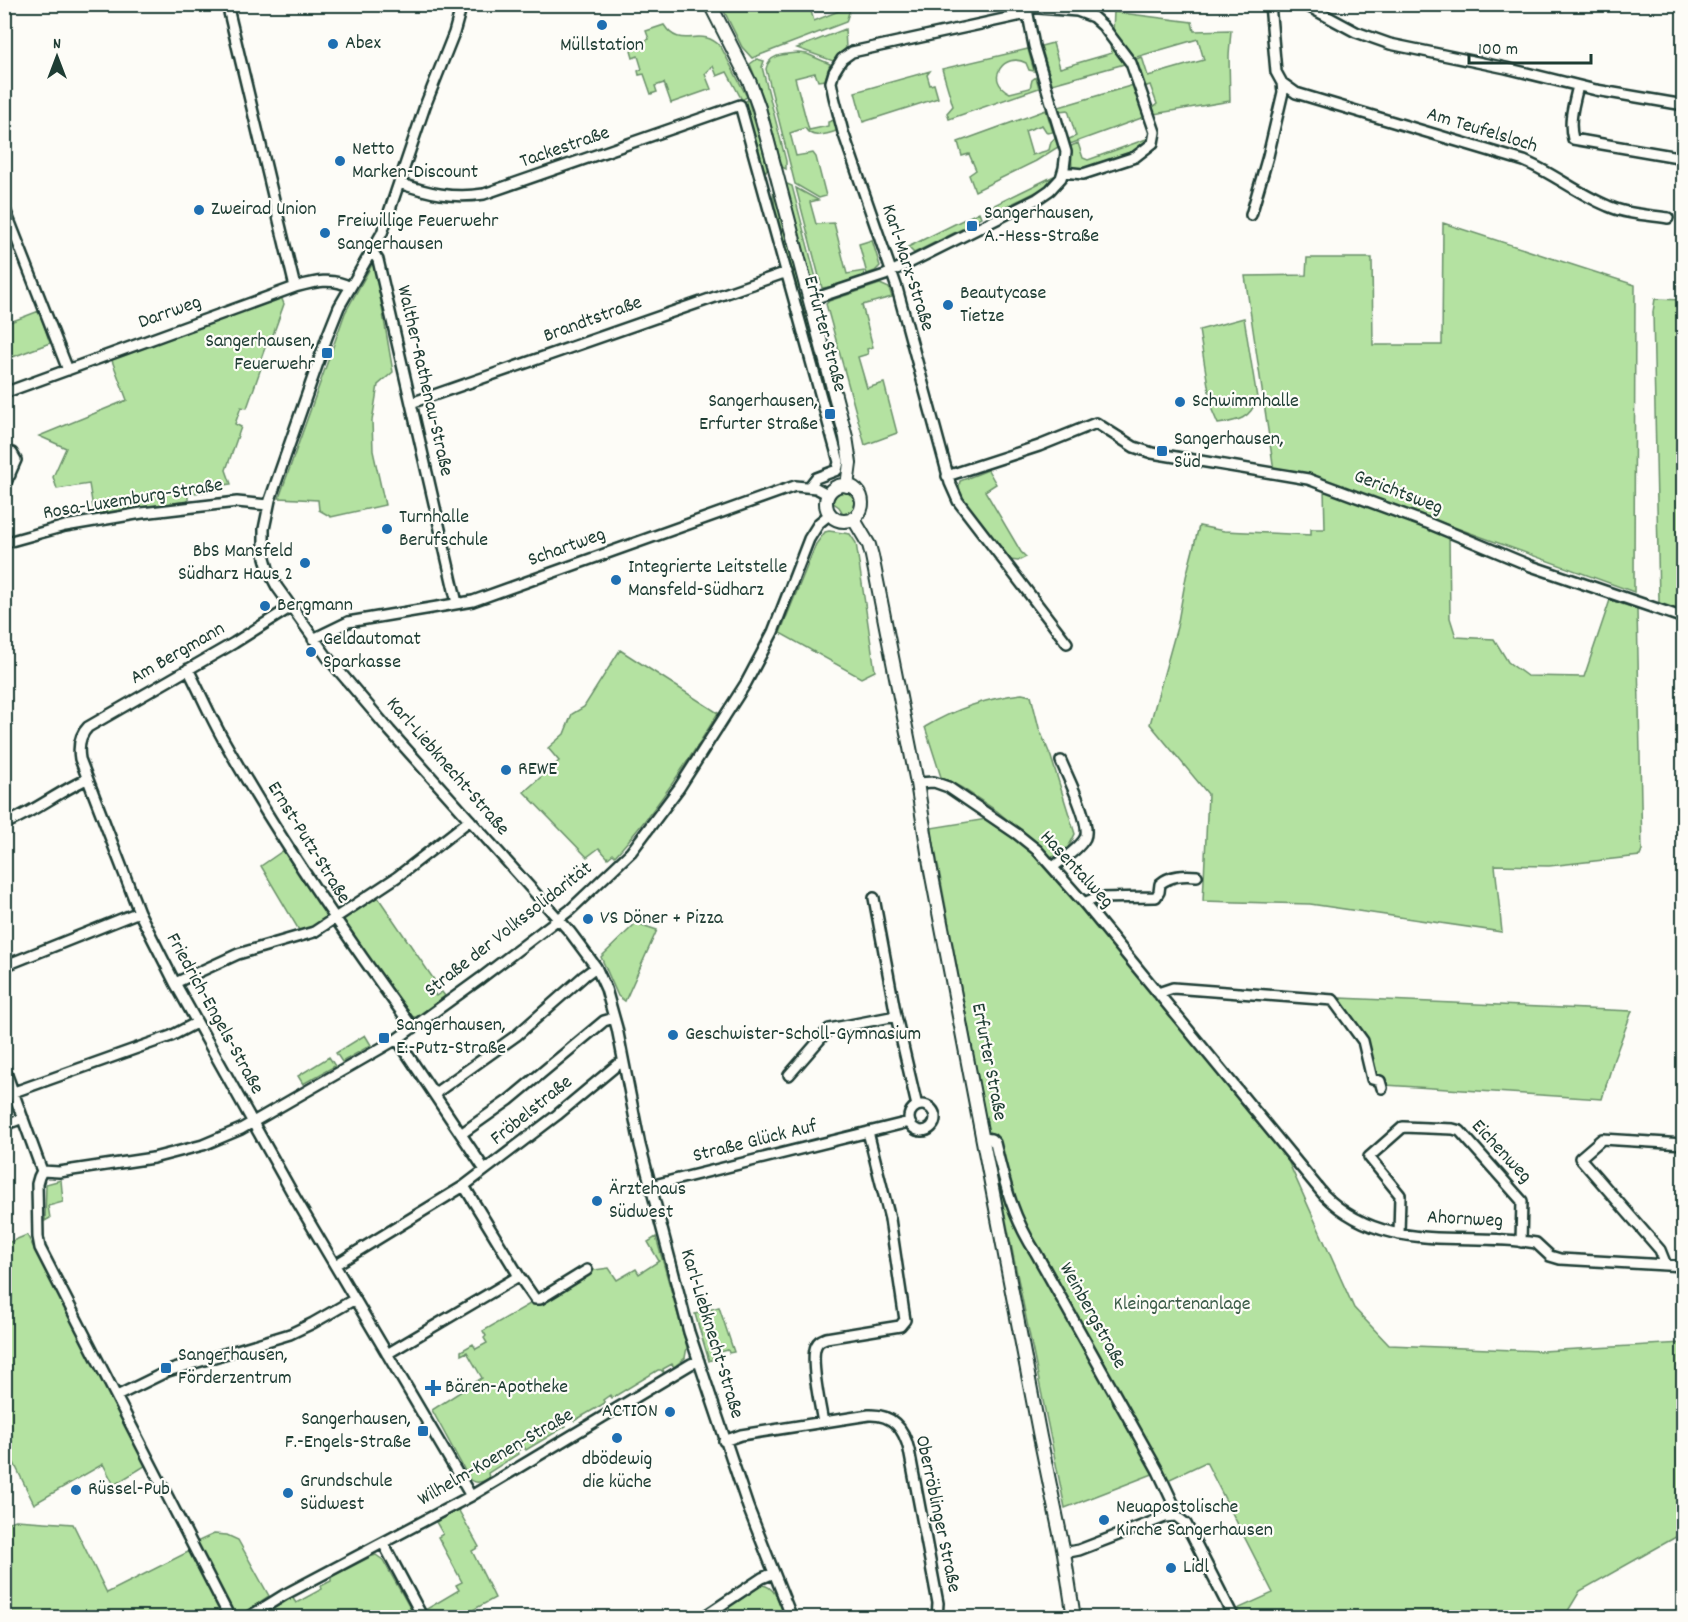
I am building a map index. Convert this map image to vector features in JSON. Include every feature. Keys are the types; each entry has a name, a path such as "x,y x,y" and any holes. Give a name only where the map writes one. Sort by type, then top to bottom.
{"main road":[{"name":"Erfurter Straße","path":"710,4 754,92 848,444 850,463 847,486"},
{"path":"847,486 855,489 862,500 860,510 853,518 841,520 830,514 827,504 829,495 838,487 847,486"},
{"name":"Erfurter Straße","path":"853,518 870,550 917,783 931,871 1064,1553 1074,1617"}],"street":[{"path":"227,4 295,287"},
{"path":"372,251 382,233 425,106 454,33 462,4"},
{"path":"1251,214 1268,156 1282,92 1282,83 1276,72 1270,4"},
{"path":"1304,4 1356,32 1390,45 1506,68 1578,86 1683,105"},
{"path":"810,300 892,272 1042,197 1057,183 1063,172 1065,146 1046,87 1026,8"},
{"name":"Karl-Marx-Straße","path":"1063,172 1083,174 1135,157 1153,143 1155,132 1131,63 1103,26 1093,17 1077,11 1026,8 856,51 844,57 836,66 831,86 843,132 892,272 947,476 958,501 1067,643"},
{"name":"Am Teufelsloch","path":"1282,83 1296,93 1524,161 1544,169 1607,206 1623,211 1668,218"},
{"path":"1578,86 1571,121 1573,139 1683,158"},
{"name":"Tackestraße","path":"399,183 430,194 446,196 484,194 740,105"},
{"name":"Erfurter Straße","path":"740,105 839,462 837,470 816,478 810,487"},
{"path":"760,176 776,171"},
{"path":"4,207 68,370"},
{"name":"Karl-Liebknecht-Straße","path":"372,251 350,287 331,327 268,505 264,536 266,560 274,584 313,639 576,939 596,967 606,989 614,1018 650,1186 699,1361 724,1441 792,1617"},
{"name":"Walther-Rathenau-Straße","path":"372,251 378,258 457,603"},
{"name":"Brandtstraße","path":"411,403 787,272"},
{"name":"Darrweg","path":"4,393 295,287 336,281 350,287"},
{"name":"Gerichtsweg","path":"947,476 1039,447 1096,423 1134,447 1152,453 1308,479 1424,521 1531,566 1683,618"},
{"path":"4,455 10,453 16,457 4,487"},
{"path":"4,463 10,475"},
{"name":"Schartweg","path":"313,639 348,622 477,599 795,486 810,487"},
{"path":"810,487 829,495"},
{"name":"Rosa-Luxemburg-Straße","path":"4,543 65,526 142,513 232,502 268,505"},
{"name":"Straße der Volkssolidarität","path":"42,1171 59,1172 153,1158 203,1145 229,1135 397,1039 558,919 631,852 679,788 746,682 773,632 809,539 819,523 830,514"},
{"name":"Am Bergmann","path":"83,732 291,608"},
{"name":"Ernst-Putz-Straße","path":"188,669 222,738 334,918 413,1028"},
{"name":"Friedrich-Engels-Straße","path":"83,732 78,745 87,780 139,912 175,983 253,1123 471,1496"},
{"path":"1053,867 1082,842 1087,832 1084,818 1061,761"},
{"path":"4,824 26,815 41,804 87,780"},
{"name":"Hasentalweg","path":"917,783 934,782 954,791 1017,834 1053,867 1288,1150"},
{"path":"175,983 238,954 311,934 405,871 470,820"},
{"path":"1084,903 1096,898 1156,897 1163,881 1177,876 1197,876"},
{"path":"874,898 896,1016 917,1106 910,1112 909,1122"},
{"path":"4,966 139,912"},
{"path":"434,1094 517,1035 596,967"},
{"path":"1158,993 1173,988 1333,1000 1363,1041 1372,1079 1380,1081 1382,1088"},
{"path":"789,1076 829,1029 896,1016"},
{"path":"461,1134 517,1093 604,1021 614,1018"},
{"path":"14,1092 171,1036 196,1023"},
{"path":"397,1039 485,1170"},
{"name":"Fröbelstraße","path":"335,1265 464,1186 622,1063"},
{"path":"4,1067 42,1171 37,1184 39,1245 230,1617"},
{"name":"Straße Glück Auf","path":"650,1186 909,1122 913,1128 922,1132 929,1130 934,1125 936,1115 932,1109 923,1105 917,1106"},
{"path":"4,1125 23,1118"},
{"name":"Eichenweg","path":"1398,1234 1400,1195 1369,1157 1403,1127 1453,1129 1460,1131 1522,1201 1521,1242"},
{"path":"823,1422 814,1359 814,1350 818,1342 826,1338 903,1324 904,1312 890,1218 868,1132"},
{"name":"Weinbergstraße","path":"983,1138 991,1139 995,1143 1019,1227 1036,1253 1158,1471 1174,1505 1176,1516 1185,1524 1234,1617"},
{"path":"1666,1265 1660,1250 1580,1158 1602,1139 1683,1144"},
{"name":"Ahornweg","path":"1288,1150 1324,1195 1341,1210 1373,1228 1398,1234 1539,1244 1550,1256 1560,1259 1683,1266"},
{"path":"464,1186 535,1299 540,1299 587,1270"},
{"path":"387,1354 519,1276"},
{"path":"117,1396 168,1371 290,1334 355,1299"},
{"name":"Wilhelm-Koenen-Straße","path":"247,1617 471,1496 699,1361"},
{"name":"Oberröblinger Straße","path":"724,1441 742,1435 877,1415 892,1420 904,1433 909,1450 937,1596 937,1617"},
{"path":"1064,1553 1080,1550 1164,1517 1176,1516"},
{"path":"383,1543 423,1617"},
{"path":"702,1617 762,1578 774,1573"}],"green space":[{"path":"721,5 809,5 814,21 851,6 846,22 752,58 742,47"},
{"path":"1114,12 1192,22 1194,31 1231,30 1230,101 1154,114 1152,108 1157,104 1150,85 1144,87 1139,74 1141,73 1133,60 1142,57 1148,76 1204,60 1198,39 1133,58 1113,31"},
{"path":"664,25 670,33 677,37 706,38 721,47 747,97 742,100 727,72 717,76 713,66 705,74 711,89 671,103 664,83 655,86 657,92 651,94 644,74 639,75 638,71 642,69 638,56 633,58 631,51 636,44 649,39 646,31"},
{"path":"845,29 846,48 833,61 797,48"},
{"path":"1109,42 1112,42 1128,63 1052,84 1041,46 1053,43 1060,68 1112,53"},
{"path":"1028,49 1034,71 1029,70 1026,63 1018,60 1011,61 1000,69 998,81 1010,93 1030,88 1032,80 1036,77 1039,88 949,119 947,113 953,106 942,69"},
{"path":"798,53 807,54 830,64 825,80 818,81 815,73 795,78 809,130 828,126 828,122 834,120 837,131 815,135 805,128 790,133 796,156 813,153 816,157 826,196 819,198 795,184 766,69 770,60 774,58"},
{"path":"757,59 764,61 762,67 786,161 786,169 782,167 765,102 750,64"},
{"path":"930,71 927,75 930,85 934,84 938,98 863,122 855,92"},
{"path":"1137,84 1147,116 1070,144 1069,139 1076,136 1068,110 1060,111 1059,107"},
{"path":"748,100 768,167 766,171 762,168 743,102"},
{"path":"1046,110 1053,132 1047,133 1042,125 1025,131 1032,155 1049,150 1055,138 1058,147 1036,161 975,191 969,175 976,170 969,154 962,156 958,142"},
{"path":"1152,137 1140,151 1081,172 1072,169 1071,146 1078,143 1083,158 1088,160"},
{"path":"1052,177 1046,186 1038,191 987,216 984,210"},
{"path":"784,185 792,186 817,282 815,284 812,283"},
{"path":"776,187 803,287 796,289 775,210 773,188"},
{"path":"796,188 818,200 810,202 816,224 834,223 847,274 864,271 865,276 837,286 822,288"},
{"path":"979,212 981,217 973,221 974,223 914,253 908,247"},
{"path":"1443,223 1635,285 1634,592 1440,522 1449,536 1450,618 1456,637 1494,639 1508,662 1527,676 1584,677 1610,600 1637,609 1642,851 1640,856 1549,866 1495,865 1502,932 1310,904 1203,901 1208,794 1150,724 1177,627 1186,577 1199,526 1224,531 1311,535 1311,529 1325,529 1324,489 1305,482 1275,477 1245,276 1306,275 1307,258 1372,258 1373,345 1442,345"},
{"path":"872,240 880,266 867,274 859,244"},
{"path":"374,261 393,372 378,385 372,421 373,451 385,505 331,517 319,510 318,500 279,498 345,313"},
{"path":"880,284 889,288 892,297 862,305 873,347 867,349 868,354 858,357 867,388 884,383 897,433 865,445 826,304"},
{"path":"802,292 828,386 832,409 828,410 798,295"},
{"path":"281,297 284,304 269,346 266,345 258,367 261,368 247,408 241,407 235,424 241,427 226,470 231,484 224,485 221,489 188,494 188,501 94,514 89,484 57,489 53,477 66,448 39,436 127,400 111,358"},
{"path":"1655,299 1683,300 1683,624 1657,615 1659,601 1653,312"},
{"path":"39,311 50,343 10,358 5,344 5,324"},
{"path":"1244,318 1257,398 1251,410 1243,418 1218,424 1212,410 1199,330"},
{"path":"988,470 996,484 985,491 1026,557 1018,561 1010,560 983,529 985,527 963,499 959,487 960,481"},
{"path":"844,491 853,495 856,504 853,511 844,515 832,502 835,495"},
{"path":"825,532 850,534 856,543 875,671 861,678 780,633 816,544"},
{"path":"620,650 718,713 670,787 615,856 613,854 608,858 599,848 587,857 524,792 559,761 548,748 564,734 572,714 584,707"},
{"path":"1022,694 1031,696 1039,728 1051,757 1075,834 1071,843 1061,854 1052,857 997,811 941,777 925,727 972,705"},
{"name":"Kleingartenanlage","path":"987,819 1027,848 1116,949 1288,1161 1354,1308 1389,1345 1542,1351 1683,1343 1683,1533 1580,1591 1566,1614 1567,1617 1239,1618 1235,1610 1273,1593 1206,1462 1168,1480 1163,1470 1065,1508 988,1132 931,828"},
{"path":"284,850 327,916 326,919 300,932 261,866"},
{"path":"377,896 439,987 433,991 436,996 442,992 445,996 416,1017 412,1017 343,921 345,915"},
{"path":"636,923 657,930 625,1001 618,996 601,957"},
{"path":"1340,998 1632,1011 1602,1099 1385,1085 1373,1075 1366,1043"},
{"path":"365,1035 371,1045 342,1062 336,1053"},
{"path":"329,1057 335,1066 303,1084 298,1076"},
{"path":"61,1180 63,1202 48,1206 50,1218 45,1221 46,1184"},
{"path":"27,1235 148,1464 114,1485 103,1464 34,1504 14,1463 5,1468 5,1244"},
{"path":"656,1237 687,1347 685,1358 674,1367 672,1364 663,1369 664,1373 658,1370 612,1398 610,1395 603,1400 605,1403 574,1421 572,1419 564,1423 566,1426 526,1450 524,1447 517,1451 518,1454 488,1473 489,1478 477,1482 470,1480 432,1410 482,1378 467,1352 461,1355 461,1351 473,1344 476,1349 487,1343 483,1331 587,1271 609,1268 617,1280 636,1269 639,1274 659,1261 648,1242"},
{"path":"719,1307 734,1352 729,1353 728,1350 712,1354 713,1359 709,1361 695,1314"},
{"path":"458,1509 479,1547 472,1551 495,1598 460,1617 429,1617 425,1610 459,1590 456,1585 462,1582 438,1537 443,1534 436,1522"},
{"path":"16,1520 73,1524 107,1593 190,1551 225,1617 5,1618 5,1523"},
{"path":"214,1534 227,1535 238,1540 269,1596 243,1613 237,1614 231,1609 194,1543"},
{"path":"376,1555 383,1560 415,1617 258,1617 292,1597 296,1603 322,1589 321,1586 331,1581 331,1577"},
{"path":"762,1585 767,1586 774,1593 785,1617 713,1617"}],"place":[{"name":"Müllstation","path":"602,25"},
{"name":"Abex","path":"333,44"},
{"name":"Netto Marken-Discount","path":"340,161"},
{"name":"Zweirad Union","path":"199,210"},
{"name":"Sangerhausen, A.-Hess-Straße","path":"972,226"},
{"name":"Freiwillige Feuerwehr Sangerhausen","path":"325,233"},
{"name":"Beautycase Tietze","path":"948,305"},
{"name":"Sangerhausen, Feuerwehr","path":"327,353"},
{"name":"Schwimmhalle","path":"1180,402"},
{"name":"Sangerhausen, Erfurter Straße","path":"830,414"},
{"name":"Sangerhausen, Süd","path":"1162,451"},
{"name":"Turnhalle Berufschule","path":"387,529"},
{"name":"BbS Mansfeld Südharz Haus 2","path":"305,563"},
{"name":"Integrierte Leitstelle Mansfeld-Südharz","path":"616,580"},
{"name":"Bergmann","path":"265,606"},
{"name":"Geldautomat Sparkasse","path":"311,652"},
{"name":"REWE","path":"506,770"},
{"name":"VS Döner + Pizza","path":"588,919"},
{"name":"Geschwister-Scholl-Gymnasium","path":"673,1035"},
{"name":"Sangerhausen, E.-Putz-Straße","path":"384,1038"},
{"name":"Ärztehaus Südwest","path":"597,1201"},
{"name":"Sangerhausen, Förderzentrum","path":"166,1368"},
{"name":"Bären-Apotheke","path":"433,1388"},
{"name":"ACTION","path":"670,1412"},
{"name":"Sangerhausen, F.-Engels-Straße","path":"423,1431"},
{"name":"dbödewig die küche","path":"617,1438"},
{"name":"Rüssel-Pub","path":"76,1490"},
{"name":"Grundschule Südwest","path":"288,1493"},
{"name":"Neuapostolische Kirche Sangerhausen","path":"1104,1520"},
{"name":"Lidl","path":"1171,1568"}]}
